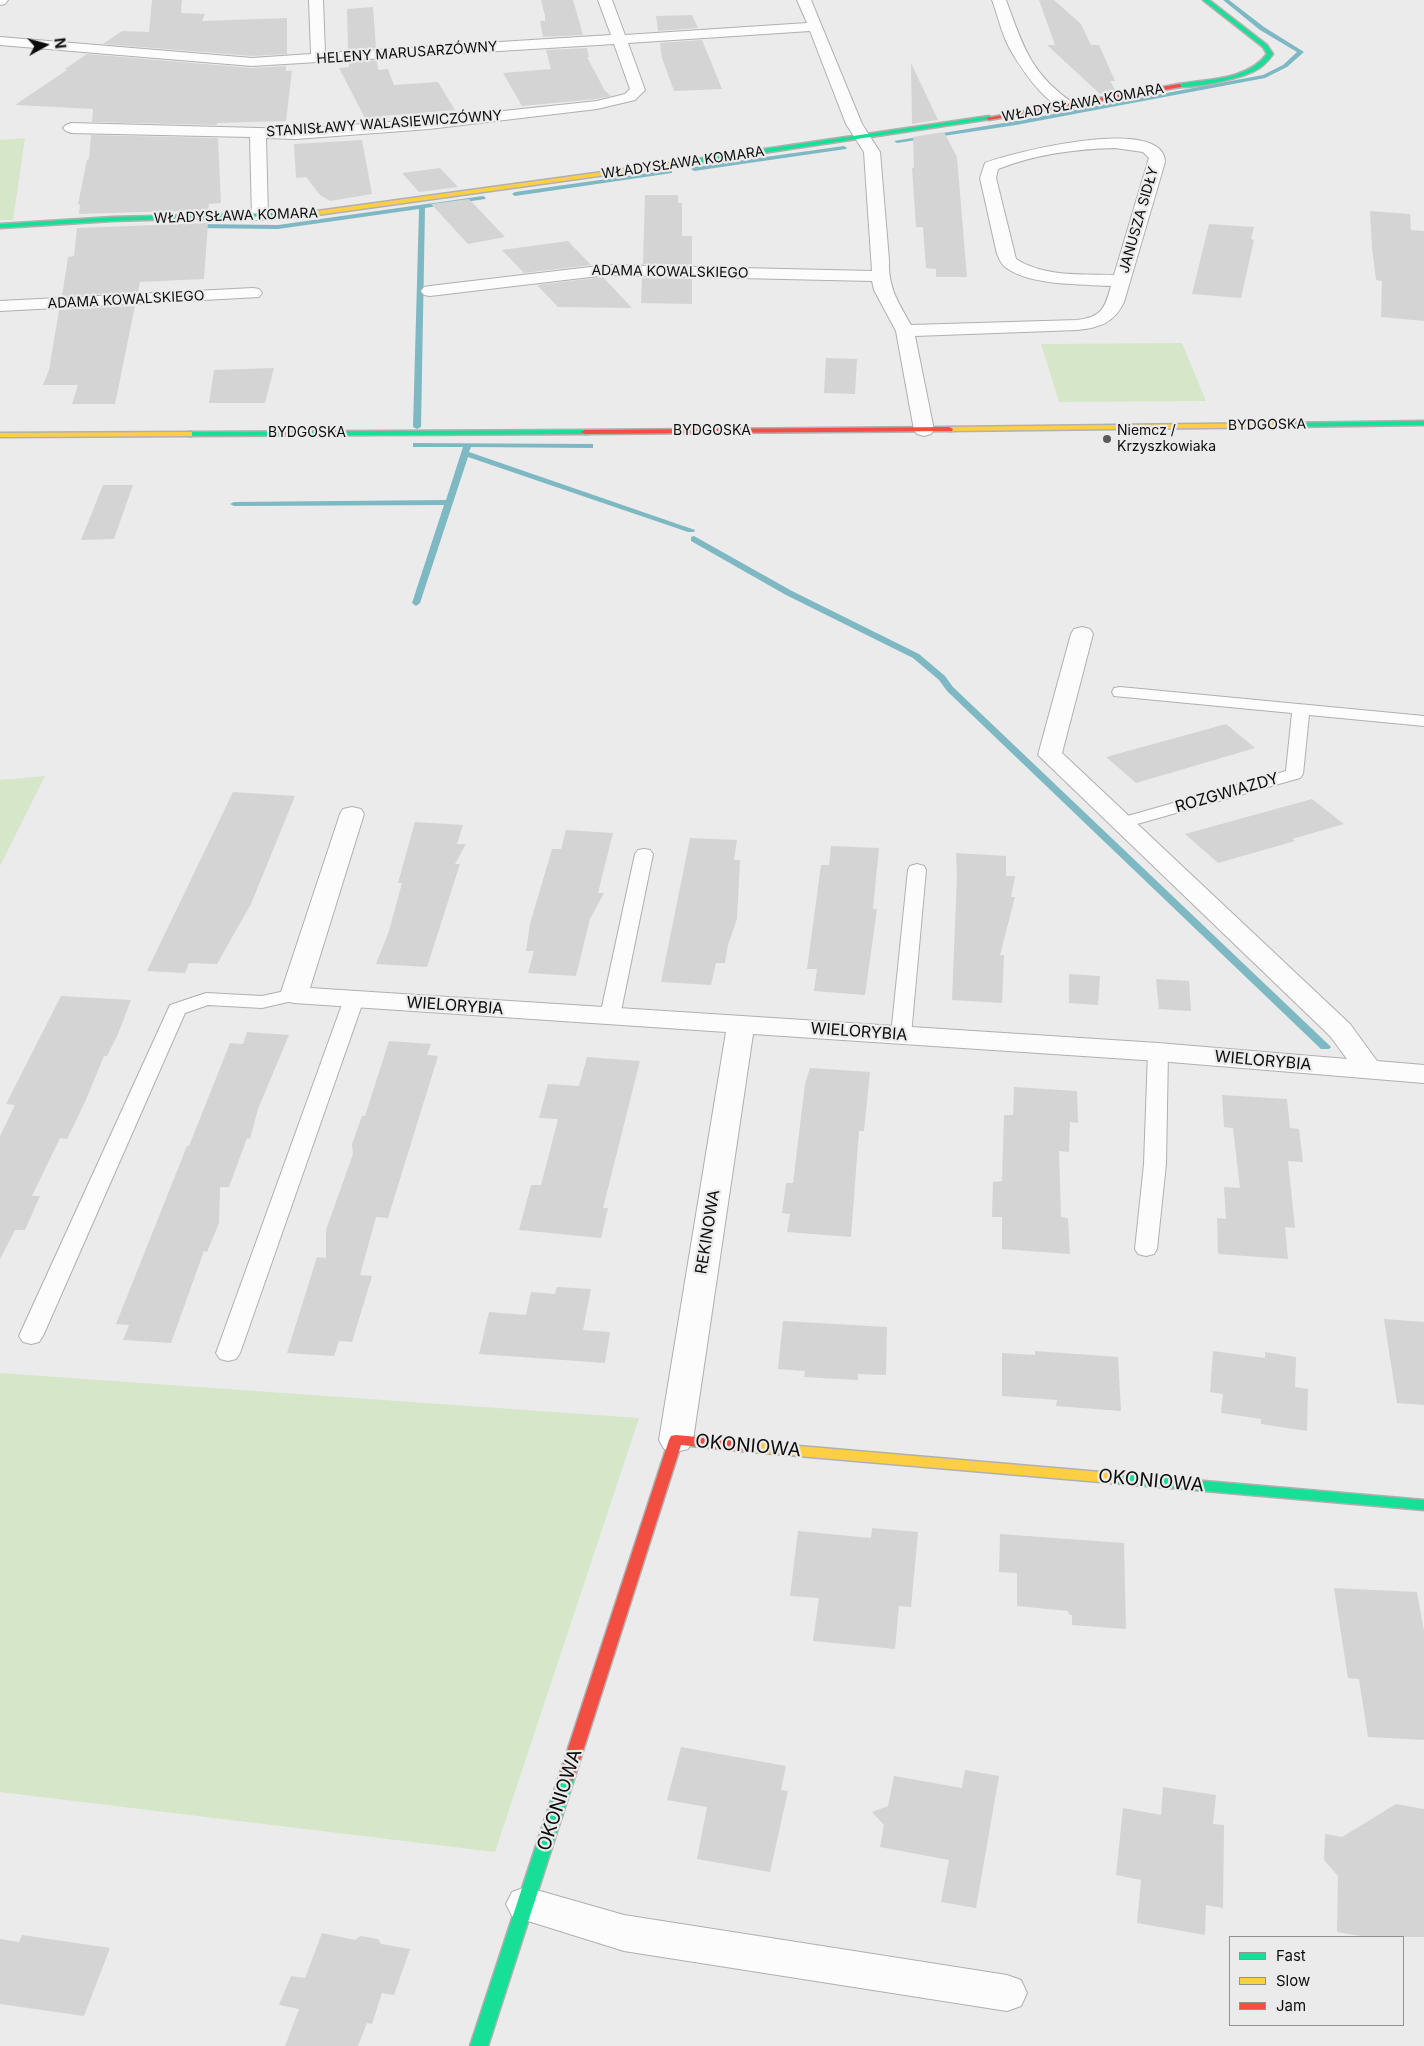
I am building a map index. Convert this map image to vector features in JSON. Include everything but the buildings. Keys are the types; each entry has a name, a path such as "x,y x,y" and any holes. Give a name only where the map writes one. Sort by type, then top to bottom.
{"street":[{"path":"316,0 318,58"},
{"path":"605,0 618,39"},
{"path":"804,0 854,124 872,152 881,260 880,276 883,290 905,331 924,430"},
{"path":"999,0 1014,42 1030,68 1054,98 1068,106"},
{"name":"WŁADYSŁAWA KOMARA","path":"0,226 113,219 260,217 310,214 864,138 1068,106 1244,74 1259,68 1267,62 1270,54 1266,46 1206,0"},
{"name":"HELENY MARUSARZÓWNY","path":"0,41 252,62 814,27"},
{"name":"STANISŁAWY WALASIEWICZÓWNY","path":"71,128 296,134 429,124 597,105 630,97 638,90 618,39"},
{"path":"258,133 260,217"},
{"name":"JANUSZA SIDŁY","path":"905,331 1077,326 1093,323 1105,317 1112,310 1122,281 1157,157 1148,149 1132,145 1107,143 1077,146 1006,159 991,166 988,178 1005,254 1010,263 1022,270 1037,274 1122,281"},
{"name":"ADAMA KOWALSKIEGO","path":"430,291 607,270 880,276"},
{"name":"ADAMA KOWALSKIEGO","path":"0,306 253,293"},
{"name":"BYDGOSKA","path":"0,435 924,430 1424,424"},
{"path":"1082,634 1050,755 1340,1030 1369,1070"},
{"path":"294,995 352,814"},
{"name":"WIELORYBIA","path":"294,995 1158,1052 1424,1074"},
{"name":"REKINOWA","path":"676,1440 741,1024"},
{"name":"OKONIOWA","path":"479,2046 676,1440 1424,1505"},
{"path":"526,1904 624,1933 1007,1994"}],"lane":[{"path":"1120,692 1424,721"},
{"name":"ROZGWIAZDY","path":"1123,823 1294,774 1301,709"},
{"path":"610,1016 644,854"},
{"path":"901,1035 917,870"},
{"path":"31,1336 177,1009 206,999 262,1002 294,995"},
{"path":"228,1353 354,999"},
{"path":"1146,1249 1155,1164 1158,1052"}],"green space":[{"path":"25,138 13,220 0,220 0,140"},
{"path":"1182,343 1206,401 1059,402 1041,344"},
{"path":"45,776 0,866 0,780"},
{"path":"0,1373 639,1418 495,1852 0,1792"}],"waterway":[{"path":"897,141 1016,123 1265,76 1285,66 1301,52 1262,29 1226,0"},
{"path":"694,169 844,148"},
{"path":"515,194 670,172"},
{"path":"195,226 278,227 483,198"},
{"path":"417,427 422,207"},
{"path":"416,445 468,445"},
{"path":"465,453 468,445"},
{"path":"468,445 590,446"},
{"path":"449,502 465,453"},
{"path":"465,453 691,530"},
{"path":"234,504 449,502"},
{"path":"416,603 449,502"},
{"path":"694,539 789,593 916,656 942,678 950,689 1325,1047"}],"traffic: fast":[{"path":"1179,86 1243,74 1264,62 1270,54 1265,46 1206,0"},
{"path":"676,164 989,118"},
{"path":"0,226 113,219 276,215"},
{"path":"1283,425 1424,423"},
{"path":"189,434 585,432"},
{"path":"1112,1478 1424,1505"},
{"path":"479,2046 567,1776"}],"traffic: slow":[{"path":"276,215 310,214 676,164"},
{"path":"949,429 1283,425"},
{"path":"0,435 189,434"},
{"path":"740,1446 1112,1478"}],"traffic: jam":[{"path":"989,118 1179,86"},
{"path":"585,432 949,429"},
{"path":"567,1776 676,1440 740,1446"}],"place":[{"name":"Niemcz / Krzyszkowiaka","path":"1107,439"}]}
